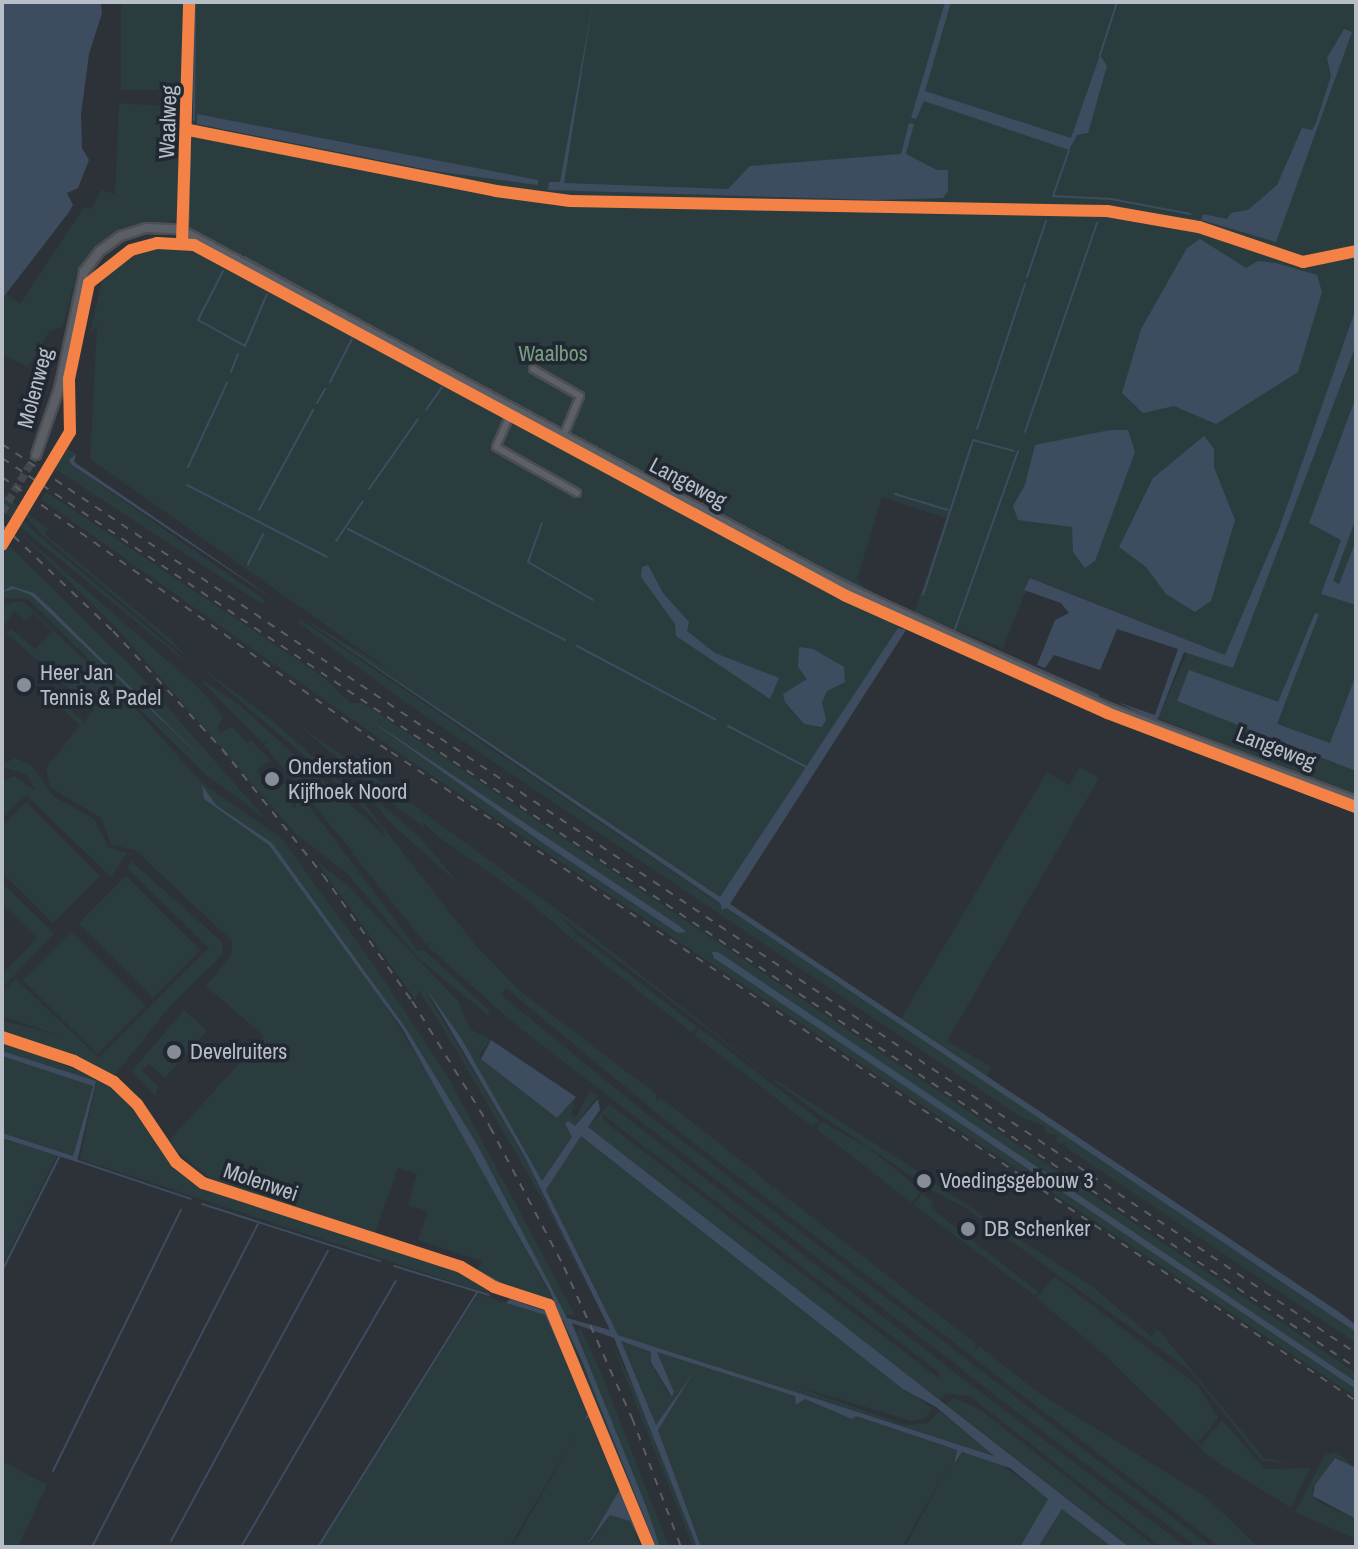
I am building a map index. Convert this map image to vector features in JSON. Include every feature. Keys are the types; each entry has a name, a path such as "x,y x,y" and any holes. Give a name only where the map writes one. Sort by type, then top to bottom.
{"main road":[{"name":"Langeweg","path":"70,330 79,284 100,251 146,228 184,231 562,439 841,585 1111,709 1356,801"},
{"name":"Molenweg","path":"36,455 57,400 70,330"}],"street":[{"name":"Waalweg","path":"184,231 189,2"},
{"path":"533,369 580,396 562,439"},
{"path":"512,411 496,447 577,493"},
{"name":"Molenwei","path":"2,1037 74,1061 114,1082 137,1104 176,1162 203,1183 461,1267 503,1290"}],"green space":[{"path":"121,2 185,2 185,90 121,90"},
{"name":"Waalbos","path":"191,2 1356,2 1356,797 1158,718 1192,642 1031,578 1003,648 914,613 946,518 882,497 857,579 899,629 722,901 300,616 391,671 90,459 97,327 90,333 104,272 140,250 189,247"},
{"path":"119,103 160,106 160,148 183,147 179,220 119,231 99,244 77,271 63,327 50,331 28,367 2,354 2,299 6,293 20,304 84,207 91,209 101,190 115,194"},
{"path":"65,447 76,454 70,460 72,465 282,612 265,601 262,604 52,467"},
{"path":"46,492 322,676 350,703 363,703 1356,1373 1356,1397 418,766 41,499"},
{"path":"2,493 48,529 45,534 169,638 189,659 41,534 24,514 19,517 38,535 184,661 18,525 2,509"},
{"path":"16,529 201,690 223,717 217,728 221,733 232,726 247,743 251,740 270,760 257,770 271,790 289,781 294,786 282,800 286,797 295,808 300,794 359,872 355,877 360,873 418,951 425,951 489,1010 490,1017 418,958 347,873 297,835 117,628"},
{"path":"5,542 132,667 264,817 205,774 28,599 2,598"},
{"path":"20,601 26,604 132,705 203,784 281,838 376,968 448,1077 578,1321 573,1314 565,1316 478,1146 349,946 467,1137 561,1316 548,1302 499,1286 476,1272 482,1261 418,1240 428,1212 408,1205 417,1174 398,1168 373,1238 211,1179 177,1151 170,1140 264,1036 206,986 231,956 232,941 135,850 111,845 102,819 50,787 46,768 80,725 49,697 52,693 84,722 94,710 6,633 11,629 35,649 53,632 33,613 26,621 15,611 2,627 2,606"},
{"path":"300,619 720,904 722,910 727,908 1356,1332 1356,1343 1064,1146 1067,1141 1061,1144 1055,1140 1058,1135 1045,1133 1045,1126 1022,1118 405,702 299,623"},
{"path":"196,663 272,720 363,802 477,947 520,991 656,1094 656,1101 661,1098 720,1144 771,1185 770,1190 773,1187 976,1344 975,1351 979,1346 1040,1394 1206,1497 1258,1547 1220,1547 675,1128 506,988 501,995 643,1111 1211,1547 1197,1547 1051,1438 515,1024 427,946 431,942 426,944 352,853 355,848 351,850 264,745 268,741 262,743 198,677 239,705 384,835 383,830 356,800"},
{"path":"297,724 421,810 424,827 389,801"},
{"path":"15,758 31,765 54,797 94,819 109,847 127,853 111,877 26,795 2,819 3,781 14,776 36,791 26,774 7,768 2,772 2,765"},
{"path":"1080,767 1099,778 947,1041 991,1067 986,1077 901,1019 1047,772 1069,785"},
{"path":"356,782 419,837 462,887 394,826"},
{"path":"26,802 100,876 53,923 2,873 2,826"},
{"path":"423,812 578,925 768,1075 922,1174 917,1180 809,1107 556,913 577,934 573,939 517,892 436,835 422,821"},
{"path":"132,862 222,942 223,954 170,1006 115,1075 2,1032 2,1020 61,1036 2,1016 2,993 16,979 99,1058 209,948 126,867"},
{"path":"317,862 347,885 458,1001 470,1029 491,1040 479,1054 481,1059 557,1118 576,1097 571,1115 576,1117 590,1091 598,1096 575,1126 565,1125 572,1137 542,1181 462,1042 425,991 524,1155 609,1332 548,1209 448,1036 419,991 415,999"},
{"path":"126,876 200,950 153,998 79,923"},
{"path":"2,883 54,934 2,988 2,974 37,938 2,903"},
{"path":"71,932 145,1006 97,1054 23,980"},
{"path":"578,935 697,1027 692,1033 574,940"},
{"name":"Develruiters","path":"184,1010 207,1031 165,1078 149,1064 141,1070 158,1087 155,1096 132,1071"},
{"path":"699,1028 820,1121 811,1126 694,1035"},
{"path":"2,1041 110,1083 136,1107 172,1161 203,1187 467,1273 492,1295 80,1159 96,1082 2,1051"},
{"path":"2,1056 93,1086 73,1156 2,1133"},
{"path":"609,1104 950,1369 1186,1547 1161,1547 970,1396 947,1394 940,1400 588,1127","holes":["602,1114 940,1373 938,1378 604,1121"]},
{"path":"822,1122 870,1149 909,1180 920,1192 912,1203 817,1129"},
{"path":"581,1136 932,1409 925,1418 912,1421 792,1385 905,1425 928,1423 939,1411 995,1456 618,1335 546,1190"},
{"path":"2,1138 57,1155 2,1265"},
{"path":"932,1182 1094,1288 1151,1336 1156,1332 1150,1324 1161,1333 1264,1458 1293,1464 1262,1461 1188,1369 964,1207 927,1188"},
{"path":"922,1193 934,1202 931,1208 1038,1292 1035,1296 914,1205"},
{"path":"1055,1277 1197,1385 1218,1418 1200,1441 1196,1439 1201,1445 1222,1420 1265,1469 1310,1468 1291,1508 1212,1459 1096,1347 1036,1298"},
{"path":"478,1294 545,1315 589,1412 584,1420 591,1416 620,1489 586,1547 512,1547 580,1428 509,1547 319,1547"},
{"path":"552,1316 595,1411 647,1547 643,1547"},
{"path":"559,1319 563,1321 598,1400 656,1547 651,1547"},
{"path":"573,1324 577,1332 580,1326 602,1375 669,1547 660,1547"},
{"path":"609,1336 649,1420 697,1547 693,1547"},
{"path":"621,1341 652,1352 655,1371 671,1397 674,1392 657,1352 795,1396 797,1405 805,1399 957,1450 954,1464 962,1452 1002,1465 1047,1497 1047,1502 1020,1547 905,1547 948,1467 902,1547 701,1547 658,1430 695,1370 656,1425"},
{"path":"954,1398 982,1411 1155,1547 1129,1547 946,1404"},
{"path":"1336,1452 1356,1468 1334,1458 1312,1491 1320,1503 1356,1519 1356,1539 1295,1512 1325,1455"},
{"path":"2,1461 47,1485 18,1547 2,1547"},
{"path":"1064,1510 1112,1547 1038,1547"},
{"path":"610,1515 631,1521 640,1547 588,1547"}],"water":[{"path":"2,2 101,2 102,13 89,54 81,114 82,148 89,160 78,188 67,193 73,205 69,212 2,299"},
{"path":"593,2 564,183 728,189 750,166 901,154 909,123 914,124 906,154 937,170 948,170 948,191 943,198 878,200 548,190 549,182 560,182"},
{"path":"945,2 951,2 925,91 1071,138 1100,55 1107,66 1088,133 1077,135 1069,150 924,101 916,119 911,118"},
{"path":"1344,29 1352,32 1276,242 1201,220 1203,214 1227,219 1231,213 1248,210 1277,185 1302,128 1312,130 1316,123 1331,76 1327,58"},
{"path":"197,114 538,180 538,185 434,171 197,124"},
{"path":"1200,239 1246,268 1258,261 1317,275 1322,292 1298,372 1216,424 1174,406 1143,413 1122,393 1141,329 1187,248"},
{"path":"1356,308 1356,345 1233,668 1184,652 1157,721 1117,702 1155,715 1178,649 1117,629 1100,670 1054,655 1045,668 1037,665 1055,620 1069,613 1061,603 1024,590 1030,578 1225,655 1279,529"},
{"path":"1356,397 1356,518 1333,581 1339,584 1356,541 1356,605 1321,594 1341,540 1309,523"},
{"path":"1110,430 1128,430 1135,452 1095,561 1085,568 1073,552 1072,527 1018,520 1013,506 1025,485 1035,445"},
{"path":"1204,436 1214,449 1214,467 1235,520 1211,601 1195,612 1166,594 1146,567 1119,547 1153,478"},
{"path":"76,454 74,462 285,607 72,465 69,460"},
{"path":"648,565 663,593 689,622 687,631 715,653 779,678 770,699 676,636 675,624 641,577 642,567"},
{"path":"11,586 34,593 209,765 31,595 15,589 2,592"},
{"path":"1315,613 1319,614 1277,724 1330,743 1356,675 1356,771 1177,701 1189,670 1278,702"},
{"path":"300,616 720,897 898,628 906,630 730,904 1339,1312 1356,1325 1356,1332 727,908 722,910 720,903"},
{"path":"799,647 813,649 844,667 845,682 827,691 822,702 826,720 822,727 804,724 785,702 783,694 807,679 798,667"},
{"path":"367,718 686,932 678,933 540,841"},
{"path":"202,785 216,805 272,843 405,1027 478,1146 567,1318 610,1330 524,1155 427,990 461,1038 542,1181 572,1137 565,1124 568,1121 575,1126 598,1099 600,1110 588,1127 1129,1547 1112,1547 1062,1509 1038,1547 1020,1547 1048,1499 1010,1468 962,1452 954,1464 957,1450 856,1416 852,1419 805,1399 796,1405 795,1396 657,1352 674,1392 672,1397 651,1362 651,1352 621,1341 656,1425 695,1370 658,1430 701,1547 697,1547 614,1338 572,1323 646,1506 660,1547 656,1547 581,1359 563,1321 552,1316 643,1547 630,1521 610,1515 586,1547 620,1489 591,1416 584,1420 589,1412 545,1315 506,1303 510,1299 560,1316 550,1292 402,1028 269,845 204,799","holes":["581,1136 903,1389 936,1407 994,1456 618,1335 546,1190"]},
{"path":"712,952 718,952 1356,1382 1356,1389 714,958"},
{"path":"491,1040 576,1097 557,1118 481,1059"},
{"path":"2,1051 96,1081 77,1162 2,1138 2,1133 73,1156 93,1086 2,1056"},
{"path":"1335,1458 1356,1468 1356,1519 1313,1496 1315,1485"}],"waterway":[{"path":"194,120 195,2"},
{"path":"1100,55 1117,2"},
{"path":"1069,150 1053,196 1111,199 1191,214"},
{"path":"1027,277 1046,221"},
{"path":"1025,432 1097,223"},
{"path":"245,257 495,394"},
{"path":"223,271 198,320 245,346 267,294"},
{"path":"977,429 1025,284"},
{"path":"330,382 352,339"},
{"path":"231,372 238,354"},
{"path":"188,467 227,383"},
{"path":"426,410 442,387"},
{"path":"317,403 325,389"},
{"path":"518,406 525,411"},
{"path":"259,510 313,410"},
{"path":"369,489 418,419"},
{"path":"923,595 973,440 1014,451"},
{"path":"955,629 1018,451"},
{"path":"187,485 327,557"},
{"path":"895,494 948,510"},
{"path":"336,541 363,501"},
{"path":"542,523 528,562 593,600"},
{"path":"741,527 776,545"},
{"path":"348,529 565,640"},
{"path":"248,564 263,534"},
{"path":"784,549 872,593"},
{"path":"914,614 1098,695"},
{"path":"577,646 716,720"},
{"path":"728,726 806,767"},
{"path":"2,1271 59,1157"},
{"path":"75,1160 191,1199"},
{"path":"202,1204 380,1261"},
{"path":"53,1471 181,1210"},
{"path":"92,1547 258,1224"},
{"path":"171,1541 328,1251"},
{"path":"394,1266 489,1295"},
{"path":"241,1547 396,1281"},
{"path":"318,1547 477,1293"}],"tunnel":[{"path":"2,512 36,455"}],"railway":[{"path":"2,444 1356,1353"},
{"path":"2,458 1356,1368"},
{"path":"2,477 391,752 1356,1401"},
{"path":"2,525 113,631 222,749 323,875 412,1001 490,1127 564,1267 632,1418 681,1547"}],"cycle path":[{"path":"182,243 189,2"},
{"path":"189,130 496,191 570,201 1107,211 1199,227 1303,262 1356,251"},
{"path":"2,545 70,432 69,379 89,283 131,250 157,243 194,245 846,596 1107,713 1356,807"},
{"path":"2,1037 74,1061 114,1082 137,1104 176,1162 203,1183 461,1267 494,1287 549,1305 649,1547"}],"place":[{"name":"Heer Jan Tennis & Padel","path":"24,685"},
{"name":"Onderstation Kijfhoek Noord","path":"272,779"},
{"name":"Develruiters","path":"174,1052"},
{"name":"Voedingsgebouw 3","path":"924,1181"},
{"name":"DB Schenker","path":"968,1229"}]}
